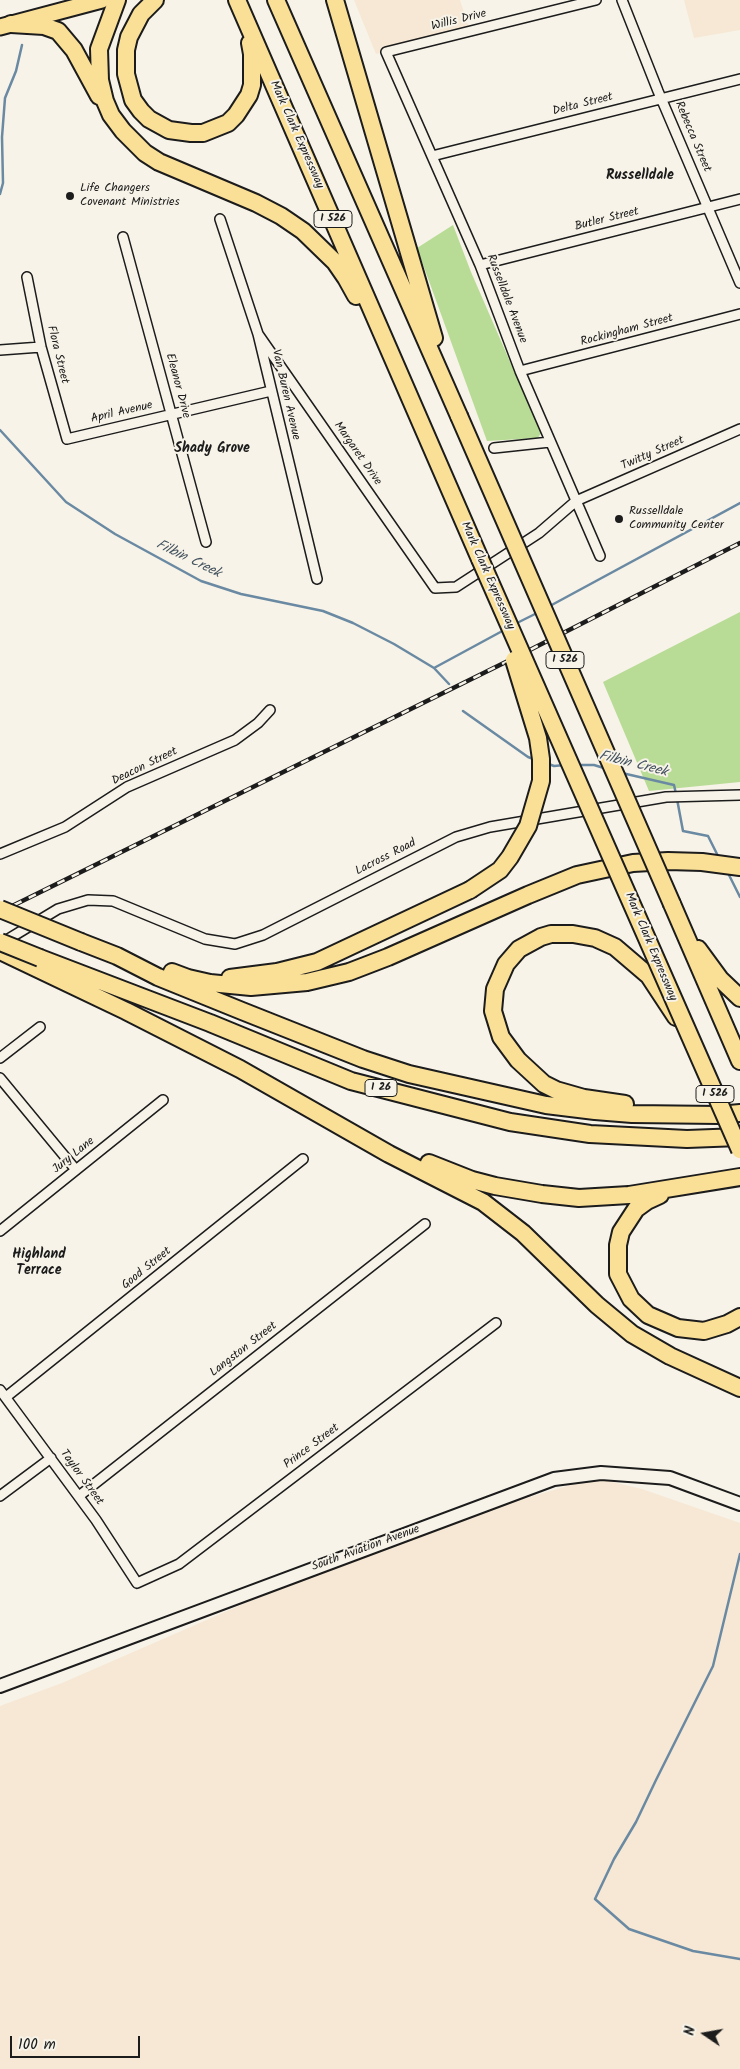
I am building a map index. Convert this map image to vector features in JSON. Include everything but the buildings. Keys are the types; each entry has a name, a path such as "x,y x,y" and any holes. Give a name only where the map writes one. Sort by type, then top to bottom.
{"highway":[{"path":"111,115 105,101 100,80 99,49 117,0"},
{"path":"155,0 141,14 129,37 125,60 128,87 133,100 149,119 169,130 191,133 218,128 228,123 236,115 249,95 254,76 252,54 239,4"},
{"name":"I 526","path":"276,0 740,1061"},
{"path":"335,0 459,416"},
{"name":"Mark Clark Expressway","path":"239,4 363,287 423,432 689,1039 740,1150"},
{"path":"6,25 44,26 58,31 66,38 94,89 111,115 122,131 145,153 185,174 272,212 292,223 314,240 346,278 404,386"},
{"path":"117,956 200,975 226,978 293,968 318,962 470,890 500,870 516,848 533,812 541,773 541,759 532,715 480,559"},
{"path":"154,965 188,978 210,983 251,987 307,982 329,978 365,966 577,876 633,863 676,861 726,864 740,867"},
{"path":"672,904 705,960 720,979 740,998"},
{"name":"I 26","path":"0,909 117,956 158,977 242,1012 363,1059 409,1074 546,1105 632,1114 692,1115 740,1113"},
{"path":"689,1039 649,976 615,947 595,938 563,934 541,937 511,956 499,976 495,989 493,1010 496,1024 508,1048 544,1084 572,1096 692,1115"},
{"name":"I 26","path":"0,943 34,962 210,1023 351,1081 510,1122 590,1134 687,1139 740,1137"},
{"path":"0,951 34,962 240,1069 389,1154 483,1202 505,1217 597,1305 632,1334 677,1359 740,1388"},
{"path":"346,1129 472,1180 542,1194 594,1197 630,1195 740,1177"},
{"path":"691,1185 647,1201 636,1209 621,1232 618,1245 618,1274 631,1298 648,1316 678,1328 704,1332 740,1317"}],"main road":[{"path":"6,25 102,0"}],"street":[{"name":"Willis Drive","path":"386,52 596,0"},
{"name":"Rebecca Street","path":"622,0 661,98 740,283"},
{"name":"Russelldale Avenue","path":"386,52 480,265 520,372 600,556"},
{"name":"Delta Street","path":"432,156 740,79"},
{"name":"Butler Street","path":"480,265 740,198"},
{"name":"Van Buren Avenue","path":"220,219 258,334 317,579"},
{"name":"Eleanor Drive","path":"123,237 206,542"},
{"name":"Flora Street","path":"27,277 41,347 67,439"},
{"name":"Rockingham Street","path":"520,372 740,314"},
{"name":"Margaret Drive","path":"258,334 435,588"},
{"path":"0,350 41,347"},
{"name":"April Avenue","path":"67,439 271,391"},
{"name":"Twitty Street","path":"435,588 456,587 539,533 576,502 740,428"},
{"path":"494,448 550,442"},
{"name":"Deacon Street","path":"0,854 65,827 128,787 235,740 258,723 270,710"},
{"name":"Lacross Road","path":"0,943 58,909 88,900 113,901 206,939 235,944 263,935 456,837 490,827 666,797 740,795"},
{"path":"0,1058 40,1027"},
{"path":"0,1078 76,1170"},
{"name":"Jury Lane","path":"0,1231 163,1100"},
{"name":"Good Street","path":"3,1394 303,1159"},
{"name":"Langston Street","path":"79,1496 425,1224"},
{"name":"Prince Street","path":"137,1583 179,1564 496,1323"},
{"name":"Taylor Street","path":"3,1394 79,1496 137,1583"},
{"path":"0,1496 51,1458"},
{"name":"South Aviation Avenue","path":"0,1686 554,1480 601,1473 670,1478 740,1504"}],"shaded area":[{"path":"354,0 460,0 470,31 376,54"},
{"path":"684,0 740,0 740,30 694,38"},
{"path":"595,1478 642,1489 740,1523 740,2069 0,2069 0,1706 62,1683 358,1554 465,1516"}],"green space":[{"path":"453,225 471,272 541,433 538,438 487,441 417,248"},
{"path":"740,612 740,782 649,791 603,682"}],"waterway":[{"name":"Filbin Creek","path":"0,194 3,183 2,137 5,98 16,71 22,45"},
{"name":"Filbin Creek","path":"0,430 66,502 115,534 201,581 241,594 323,611 353,623 394,644 434,668 449,684"},
{"path":"548,607 740,503"},
{"path":"515,624 539,612"},
{"path":"434,668 506,629"},
{"name":"Filbin Creek","path":"463,711 528,757 536,760"},
{"name":"Filbin Creek","path":"546,763 554,766 565,765"},
{"name":"Filbin Creek","path":"578,765 594,765 607,769"},
{"name":"Filbin Creek","path":"622,773 674,785 676,794"},
{"name":"Filbin Creek","path":"677,799 683,831 708,836 719,858"},
{"name":"Filbin Creek","path":"727,871 740,897"},
{"path":"740,1554 713,1666 636,1822 614,1859 595,1899 629,1929 693,1951 740,1959"}],"railway":[{"path":"0,912 518,656 740,543"}],"place":[{"name":"Life Changers Covenant Ministries","path":"70,196"},
{"name":"Russelldale Community Center","path":"619,519"}],"district":[{"name":"Russelldale","path":"640,177"},
{"name":"Shady Grove","path":"212,450"},
{"name":"Highland Terrace","path":"39,1264"}]}
